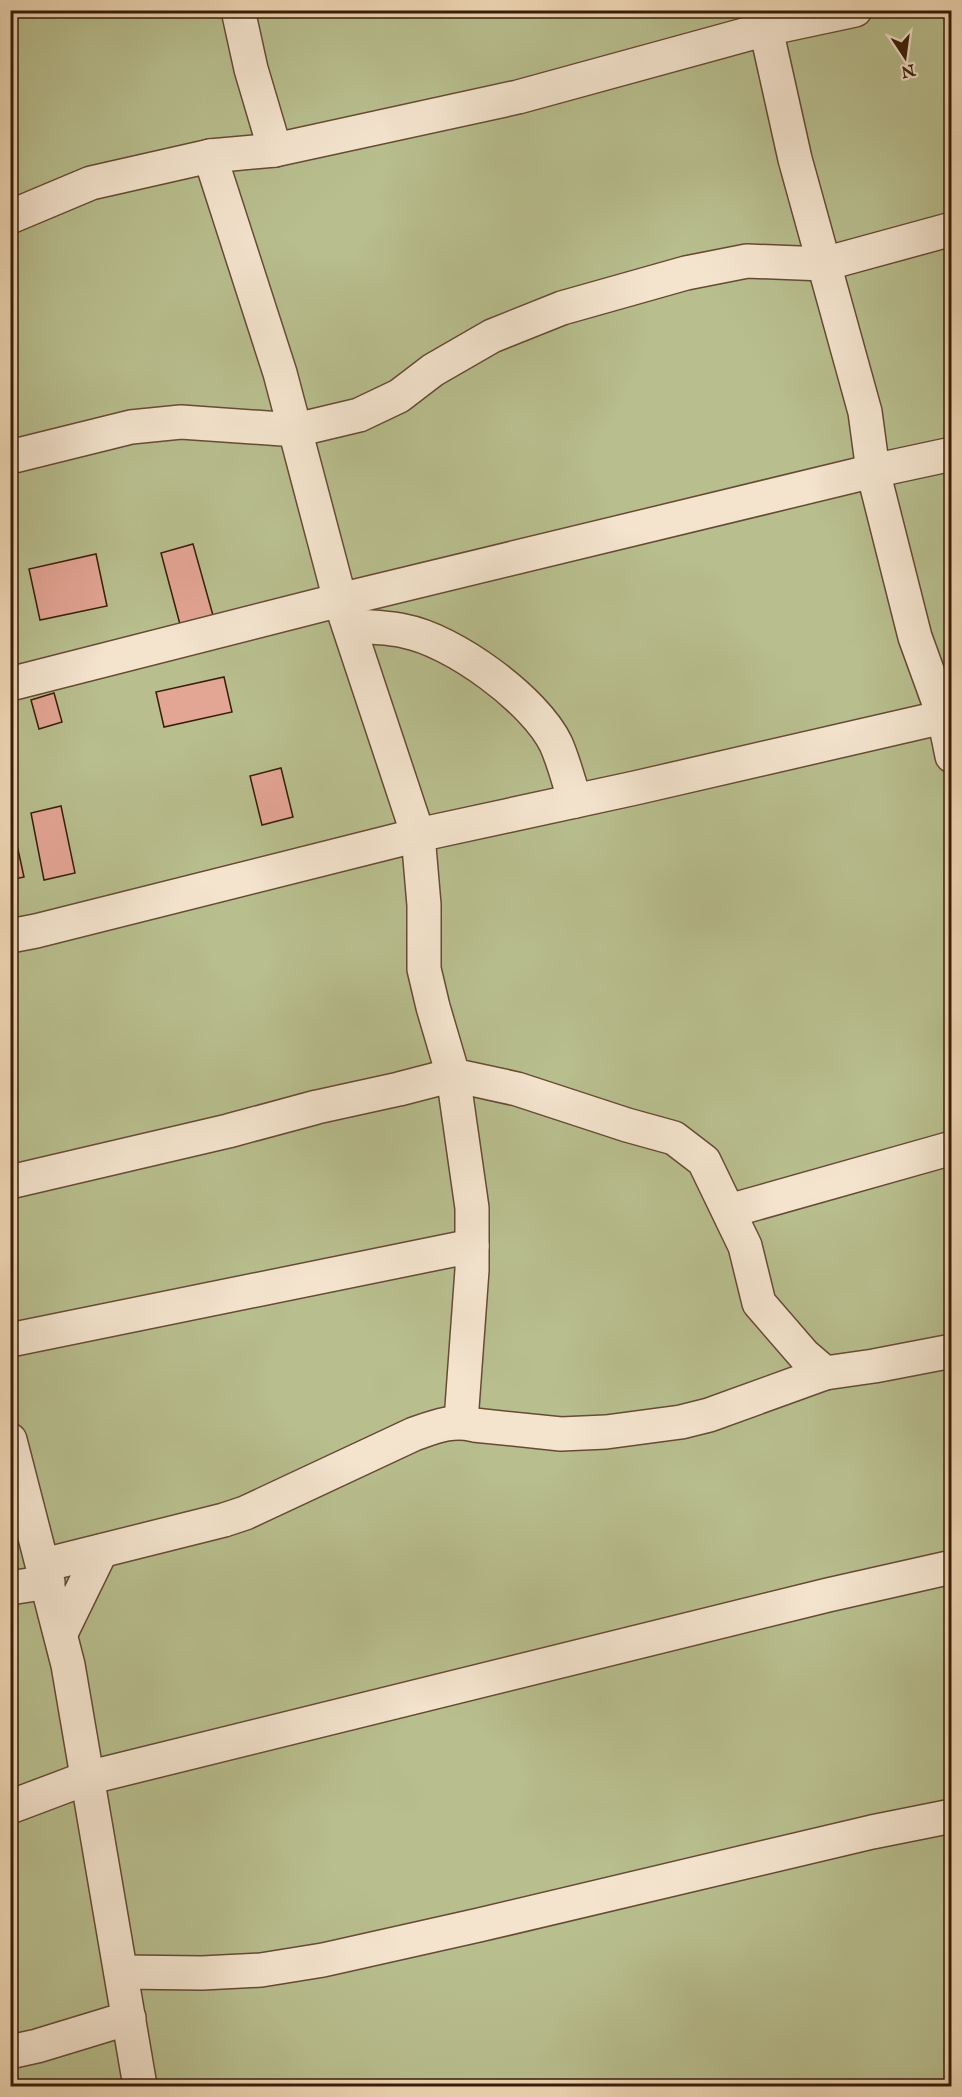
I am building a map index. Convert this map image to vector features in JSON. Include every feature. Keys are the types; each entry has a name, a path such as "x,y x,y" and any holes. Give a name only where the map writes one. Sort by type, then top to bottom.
{"street":[{"path":"238,10 251,69 275,150"},
{"path":"10,217 91,183 210,156 275,150 518,97 766,29 855,10"},
{"path":"766,29 795,159 865,412 873,471 915,637 948,716 951,756"},
{"path":"210,156 296,430 345,613 418,835 424,905 424,969 432,1007 453,1075 472,1208 472,1270 461,1421"},
{"path":"10,457 131,427 181,422 296,430 359,415 399,396 434,370 492,336 562,308 686,273 747,261 824,264 951,229"},
{"path":"10,684 345,613 873,471 951,454"},
{"path":"345,613 440,643 465,657 511,691 540,719 556,744 576,801"},
{"path":"10,936 418,835 948,716"},
{"path":"10,1182 184,1142 453,1075 517,1089 674,1138 704,1161 745,1245 759,1303 804,1355 825,1373"},
{"path":"729,1211 951,1148"},
{"path":"10,1340 472,1246"},
{"path":"10,1588 101,1551 245,1513 414,1434 435,1427 461,1421 474,1425 561,1434 606,1432 681,1422 709,1415 825,1373 951,1351"},
{"path":"10,1440 68,1665 140,2086"},
{"path":"61,1633 101,1551"},
{"path":"10,1807 87,1778 828,1595 951,1567"},
{"path":"121,1972 201,1973 261,1970 323,1960 872,1832 951,1816"},
{"path":"10,2052 129,2018"}],"green space":[{"path":"11,11 951,11 951,2086 11,2086"}],"building":[{"path":"193,544 214,619 181,628 161,553"},
{"path":"96,554 107,606 40,620 29,569"},
{"path":"224,677 232,712 164,727 156,692"},
{"path":"54,693 62,722 39,729 31,700"},
{"path":"281,768 293,817 262,825 250,776"},
{"path":"61,806 75,873 44,880 31,813"},
{"path":"10,813 24,877 10,880"}]}
